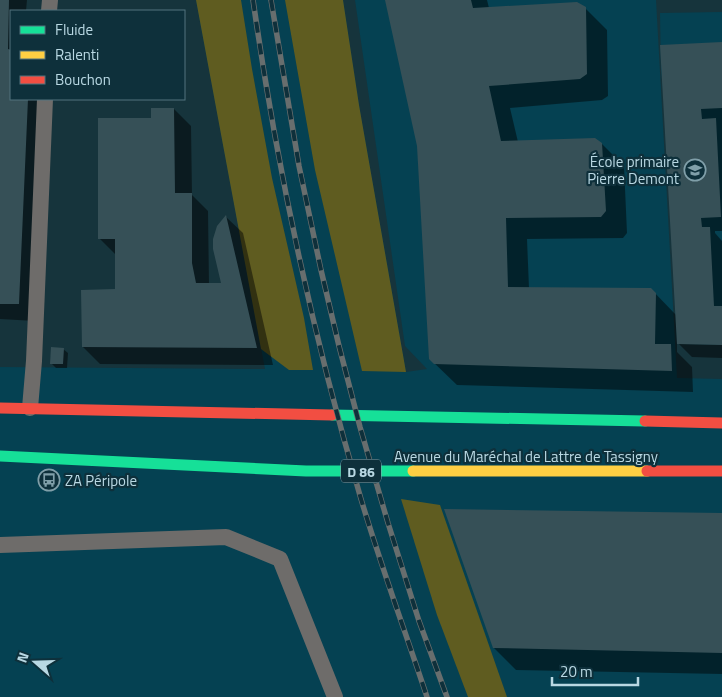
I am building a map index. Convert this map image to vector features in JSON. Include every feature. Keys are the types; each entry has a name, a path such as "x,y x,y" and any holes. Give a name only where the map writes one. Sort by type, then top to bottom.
{"main road":[{"path":"0,408 722,423"},
{"name":"Avenue du Maréchal de Lattre de Tassigny","path":"0,456 306,471 722,471"}],"lane":[{"path":"30,408 34,362 45,100"},
{"path":"0,545 226,537 280,559 335,697"}],"shaded area":[{"path":"196,0 343,0 359,105 406,372 427,369 405,346 355,0 656,0 677,378 722,379 722,697 0,697 0,367 265,369"},
{"path":"196,0 241,0 272,178 304,318 313,370 289,370 261,349"},
{"path":"285,0 343,0 359,105 406,372 362,371 315,170"},
{"name":"École primaire Pierre Demont","path":"722,12 722,345 677,344 665,110 661,70 660,13"},
{"path":"401,499 440,505 507,697 468,697 437,615"}],"building":[{"path":"0,0 9,0 10,100 28,100 19,304 0,304"},
{"path":"385,0 471,0 473,8 577,2 586,7 587,74 580,79 489,86 501,141 595,138 602,143 606,211 601,217 506,218 508,287 651,288 656,293 655,344 671,344 672,371 434,364 429,359 417,146"},
{"name":"École primaire Pierre Demont","path":"722,42 722,108 701,109 702,119 716,118 721,217 701,218 702,227 710,227 714,306 722,306 722,345 677,344 660,45"},
{"path":"151,108 174,108 175,193 192,193 192,263 196,283 221,283 213,249 213,239 217,226 226,215 257,348 82,347 81,290 115,289 115,239 98,239 98,118 151,118"},
{"path":"51,347 64,348 63,364 50,364"},
{"path":"444,509 722,513 722,653 493,648"}],"railway":[{"path":"253,0 285,189 327,376 361,499 427,697"},
{"path":"271,0 299,166 339,346 388,523 419,621 447,697"}],"traffic: fast":[{"path":"332,415 645,421"},
{"path":"0,456 306,471 413,471"}],"traffic: slow":[{"path":"413,471 647,471"}],"traffic: jam":[{"path":"0,408 332,415"},
{"path":"645,421 722,423"},
{"path":"647,471 722,471"}],"place":[{"name":"École primaire Pierre Demont","path":"695,170"},
{"name":"ZA Péripole","path":"49,480"}]}
